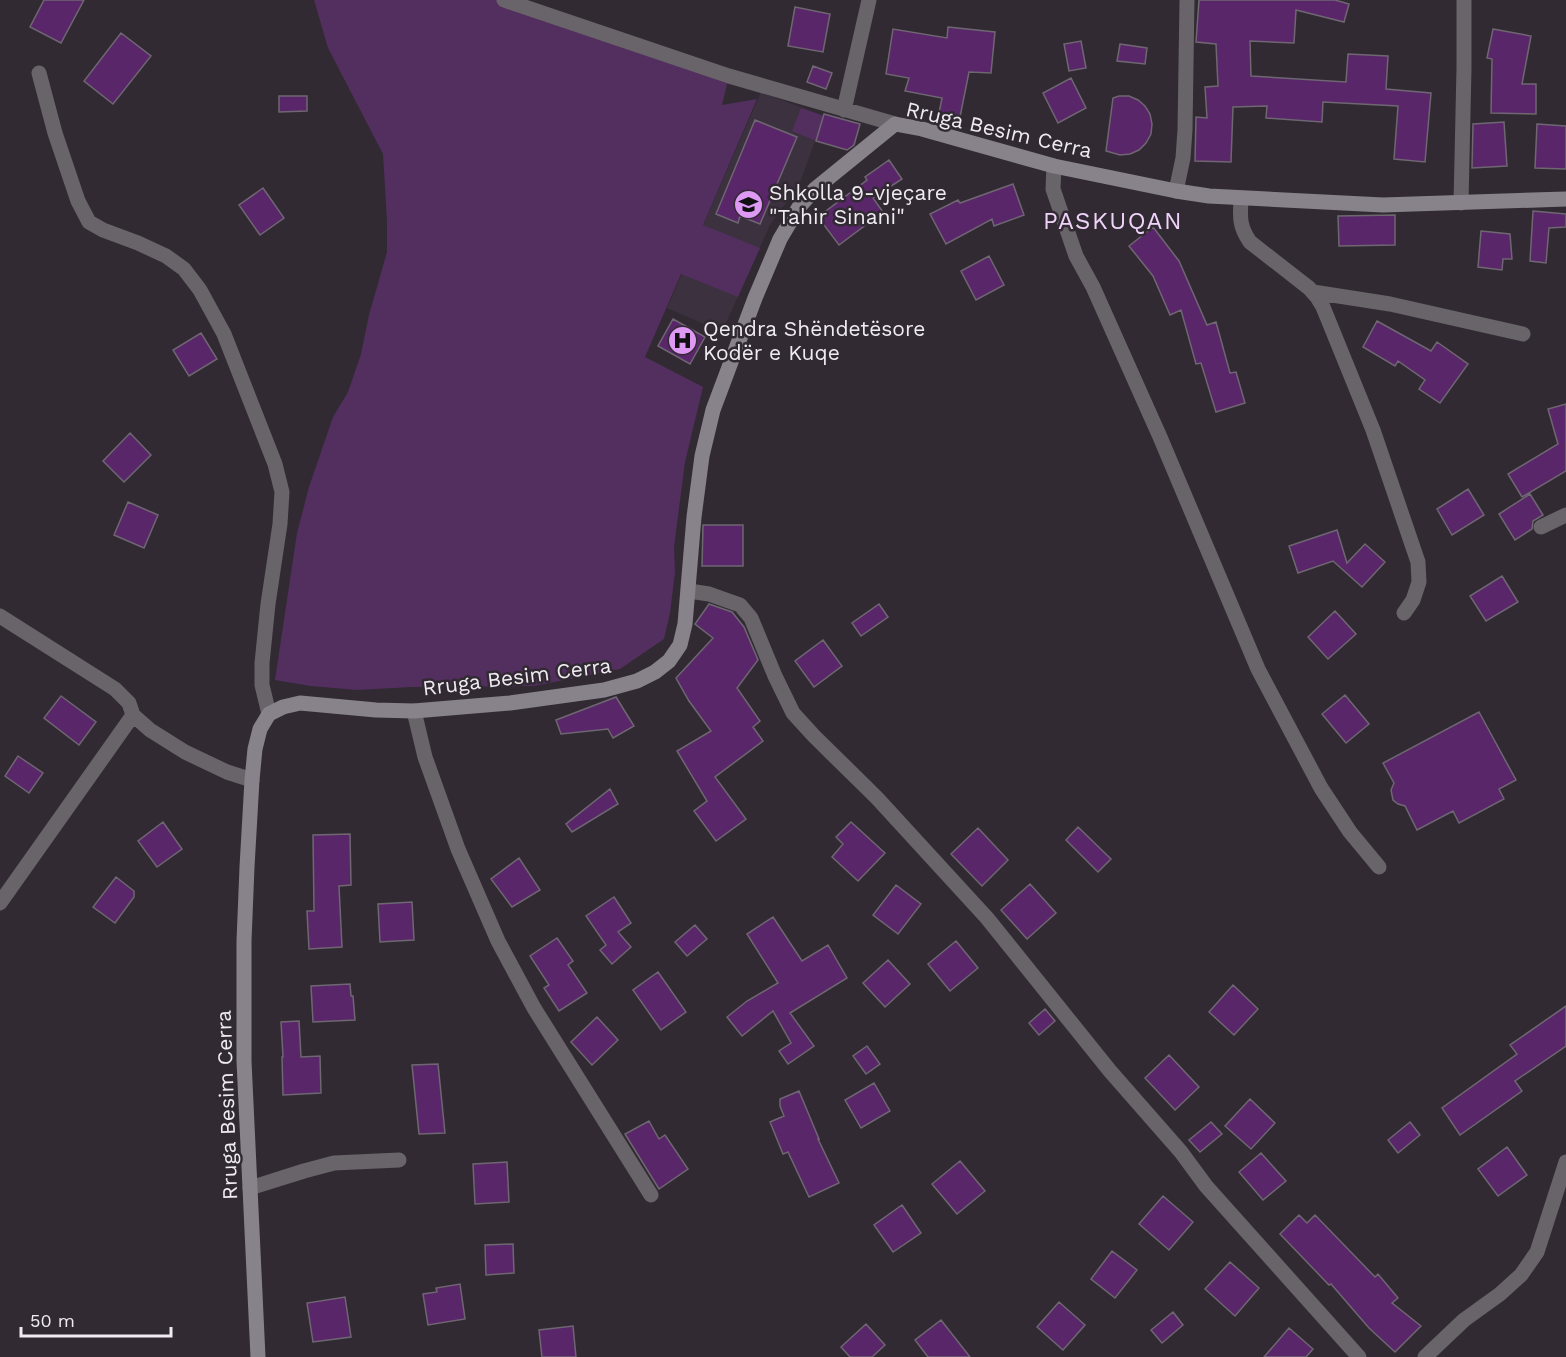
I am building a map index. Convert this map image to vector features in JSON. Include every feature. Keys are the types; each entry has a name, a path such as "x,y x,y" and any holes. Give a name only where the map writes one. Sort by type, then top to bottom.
{"street":[{"path":"504,0 729,76 895,124"},
{"path":"844,110 869,0"},
{"path":"1176,191 1183,158 1185,130 1187,0"},
{"path":"1461,203 1464,0"},
{"path":"39,73 55,133 78,201 89,222 166,256 184,269 195,283 224,334 275,464 282,492 280,524 261,663 262,686 270,714"},
{"name":"Rruga Besim Cerra","path":"258,1357 244,1061 244,965 252,780 255,749 260,729 270,714 283,707 300,703 376,710 455,709 604,690 637,681 655,672 669,661 680,645 685,624 694,517 702,456 713,410 754,298 780,239 799,207 815,189 895,124 922,129 1054,166 1176,191 1241,199 1383,205 1566,200"},
{"path":"1054,166 1053,189 1076,256 1093,287 1160,437 1258,669 1321,788 1350,832 1379,867"},
{"path":"1241,199 1240,221 1244,234 1250,242 1312,292 1323,307 1373,430 1418,562 1419,582 1413,600 1404,613"},
{"path":"1312,292 1390,304 1522,334"},
{"path":"1541,527 1566,515"},
{"path":"688,591 708,594 740,605 750,618 793,712 877,798 987,918 1103,1063 1181,1152 1206,1186 1359,1357"},
{"path":"0,616 115,689 129,703 133,715 150,730 185,752 227,772 252,780"},
{"path":"414,711 425,757 458,849 498,941 534,1008 651,1195"},
{"path":"0,903 133,715"},
{"path":"250,1188 334,1163 399,1160"},
{"path":"1425,1357 1464,1320 1500,1294 1521,1275 1537,1252 1566,1162"}],"shaded area":[{"path":"314,0 504,0 729,76 722,105 757,99 703,225 760,248 738,297 681,274 645,357 703,387 685,462 674,547 675,572 664,639 620,669 534,686 357,690 275,680 297,533 309,487 333,417 348,392 361,354 369,315 387,252 383,154 328,48"},
{"name":"Shkolla 9-vjeçare \"Tahir Sinani\"","path":"761,92 824,116 799,185 770,225 722,332 667,308"},
{"path":"801,108 824,116 816,141 792,131"}],"building":[{"path":"44,0 84,0 61,43 30,27"},
{"path":"1199,0 1335,0 1349,4 1344,22 1296,10 1294,43 1250,41 1251,76 1346,82 1348,54 1388,56 1386,89 1431,93 1425,162 1394,159 1398,106 1323,102 1322,122 1266,118 1267,106 1233,107 1231,162 1195,161 1196,117 1207,118 1205,87 1218,86 1216,44 1196,42"},
{"path":"795,7 830,14 823,52 788,46"},
{"path":"948,27 995,32 991,73 969,72 959,122 938,118 942,98 905,91 909,78 886,74 893,29 947,38"},
{"path":"1493,29 1531,36 1522,84 1536,84 1536,114 1491,113 1492,59 1487,58"},
{"path":"121,33 151,56 113,104 84,81"},
{"path":"1081,41 1086,68 1069,71 1064,44"},
{"path":"1120,44 1147,48 1145,64 1117,61"},
{"path":"813,66 832,73 826,89 807,82"},
{"path":"1071,78 1086,108 1058,123 1043,93"},
{"path":"279,96 307,96 307,111 279,112"},
{"path":"1129,96 1138,100 1150,114 1152,124 1151,134 1146,143 1139,150 1130,154 1120,155 1106,151 1113,98"},
{"path":"824,114 860,124 854,145 847,150 816,141"},
{"path":"755,120 797,137 760,224 740,216 738,223 716,214"},
{"path":"1504,122 1507,166 1472,168 1473,124"},
{"path":"1537,124 1566,126 1566,169 1535,168"},
{"path":"889,160 902,179 873,198 883,212 839,245 818,217 867,180 865,177"},
{"path":"1013,184 1024,215 994,226 992,219 946,244 930,214 958,200 960,203"},
{"path":"263,188 284,218 260,235 239,205"},
{"path":"1533,211 1566,214 1566,227 1549,228 1546,263 1530,261"},
{"path":"1395,215 1395,245 1339,246 1338,216"},
{"path":"1153,227 1179,261 1207,325 1216,322 1230,373 1236,372 1245,403 1216,412 1201,363 1196,364 1181,310 1170,315 1153,276 1129,246"},
{"path":"1481,231 1510,234 1512,259 1503,259 1502,270 1478,267"},
{"path":"989,256 1004,285 976,300 961,271"},
{"name":"Qendra Shëndetësore Kodër e Kuqe","path":"673,319 705,337 690,364 658,346"},
{"path":"1377,321 1431,351 1437,342 1468,364 1440,403 1419,389 1425,380 1398,361 1395,366 1363,347"},
{"path":"201,333 217,359 189,376 173,350"},
{"path":"1566,404 1566,471 1522,497 1508,474 1558,444 1548,409"},
{"path":"130,433 151,455 124,482 103,461"},
{"path":"1468,489 1484,515 1452,535 1437,509"},
{"path":"1530,494 1543,515 1533,521 1532,529 1515,540 1499,514"},
{"path":"128,502 158,515 144,548 114,535"},
{"path":"703,525 743,525 743,566 702,566"},
{"path":"1337,530 1347,563 1365,544 1385,562 1362,587 1333,561 1298,573 1289,546"},
{"path":"1502,576 1518,602 1486,621 1470,596"},
{"path":"709,604 732,612 744,627 758,660 737,688 760,721 753,727 763,741 715,777 746,819 716,841 694,811 707,801 677,751 711,731 689,701 676,678 713,638 695,624"},
{"path":"879,604 888,617 861,636 852,623"},
{"path":"1335,611 1356,634 1328,659 1308,637"},
{"path":"823,640 842,666 814,687 795,661"},
{"path":"1345,695 1369,724 1346,743 1322,714"},
{"path":"61,696 96,722 79,745 44,718"},
{"path":"616,697 634,726 613,738 608,729 561,734 556,720"},
{"path":"1479,712 1516,780 1499,789 1504,799 1459,823 1453,811 1417,830 1405,806 1393,800 1391,790 1394,783 1383,763"},
{"path":"18,756 43,773 29,793 5,776"},
{"path":"610,789 618,804 572,832 566,824"},
{"path":"163,822 182,849 157,867 138,841"},
{"path":"851,822 885,853 858,881 832,857 843,844 836,837"},
{"path":"1078,827 1111,859 1098,872 1066,840"},
{"path":"978,828 1008,860 982,886 951,854"},
{"path":"350,834 351,885 339,886 342,947 309,949 307,911 314,911 313,835"},
{"path":"519,858 540,890 512,907 491,879"},
{"path":"116,877 134,891 134,897 115,923 93,907"},
{"path":"1030,884 1056,913 1027,939 1001,910"},
{"path":"896,885 921,904 898,934 873,915"},
{"path":"614,897 631,923 618,932 631,947 612,964 600,950 606,945 586,916"},
{"path":"412,902 414,940 380,942 378,904"},
{"path":"773,917 802,961 828,945 847,978 790,1013 814,1046 788,1064 779,1051 791,1043 773,1011 742,1036 727,1017 747,1001 778,983 747,934"},
{"path":"695,925 707,939 687,956 675,942"},
{"path":"557,938 573,961 568,965 587,993 559,1011 544,988 549,985 530,956"},
{"path":"956,941 978,968 950,991 928,964"},
{"path":"888,960 910,984 885,1007 863,983"},
{"path":"658,972 686,1012 661,1030 633,990"},
{"path":"350,984 355,1020 313,1022 311,986"},
{"path":"1233,985 1258,1009 1234,1035 1209,1012"},
{"path":"1566,1006 1566,1046 1515,1081 1522,1091 1460,1135 1442,1108 1517,1054 1510,1045"},
{"path":"1045,1009 1055,1021 1039,1035 1029,1023"},
{"path":"597,1017 618,1040 592,1065 571,1042"},
{"path":"299,1021 301,1057 320,1056 321,1093 283,1095 281,1022"},
{"path":"867,1046 880,1064 866,1074 853,1056"},
{"path":"1169,1055 1199,1087 1175,1110 1145,1078"},
{"path":"438,1064 445,1133 419,1134 412,1065"},
{"path":"874,1083 890,1111 861,1128 845,1100"},
{"path":"799,1091 839,1183 809,1197 788,1152 783,1154 770,1122 784,1116 780,1099"},
{"path":"1250,1099 1275,1123 1251,1149 1225,1126"},
{"path":"649,1121 659,1139 665,1135 688,1169 659,1189 625,1134"},
{"path":"1211,1122 1222,1134 1200,1152 1189,1140"},
{"path":"1410,1122 1420,1135 1398,1153 1388,1140"},
{"path":"1507,1147 1527,1175 1498,1196 1478,1169"},
{"path":"1261,1153 1286,1181 1263,1200 1239,1172"},
{"path":"960,1161 985,1191 957,1214 932,1184"},
{"path":"507,1162 509,1202 475,1204 473,1164"},
{"path":"1163,1196 1193,1222 1169,1250 1139,1224"},
{"path":"902,1205 921,1233 893,1252 874,1225"},
{"path":"1299,1215 1307,1223 1315,1215 1375,1277 1378,1274 1398,1298 1392,1303 1421,1326 1395,1352 1369,1328 1331,1284 1329,1285 1280,1234"},
{"path":"513,1244 514,1273 486,1275 485,1245"},
{"path":"1112,1251 1137,1270 1115,1298 1091,1279"},
{"path":"1230,1262 1259,1288 1235,1316 1205,1289"},
{"path":"460,1284 465,1319 428,1325 423,1294 437,1292 436,1288"},
{"path":"345,1297 351,1337 313,1342 307,1303"},
{"path":"1059,1302 1085,1325 1063,1350 1037,1327"},
{"path":"1173,1312 1183,1325 1162,1343 1151,1330"},
{"path":"941,1320 970,1357 928,1357 915,1340"},
{"path":"866,1324 885,1345 872,1357 850,1357 841,1347"},
{"path":"573,1326 576,1357 542,1357 539,1330"},
{"path":"1289,1328 1313,1349 1306,1357 1264,1357"}],"place":[{"name":"Shkolla 9-vjeçare \"Tahir Sinani\"","path":"748,205"},
{"name":"Qendra Shëndetësore Kodër e Kuqe","path":"682,341"}],"district":[{"name":"PASKUQAN","path":"1113,221"}]}
